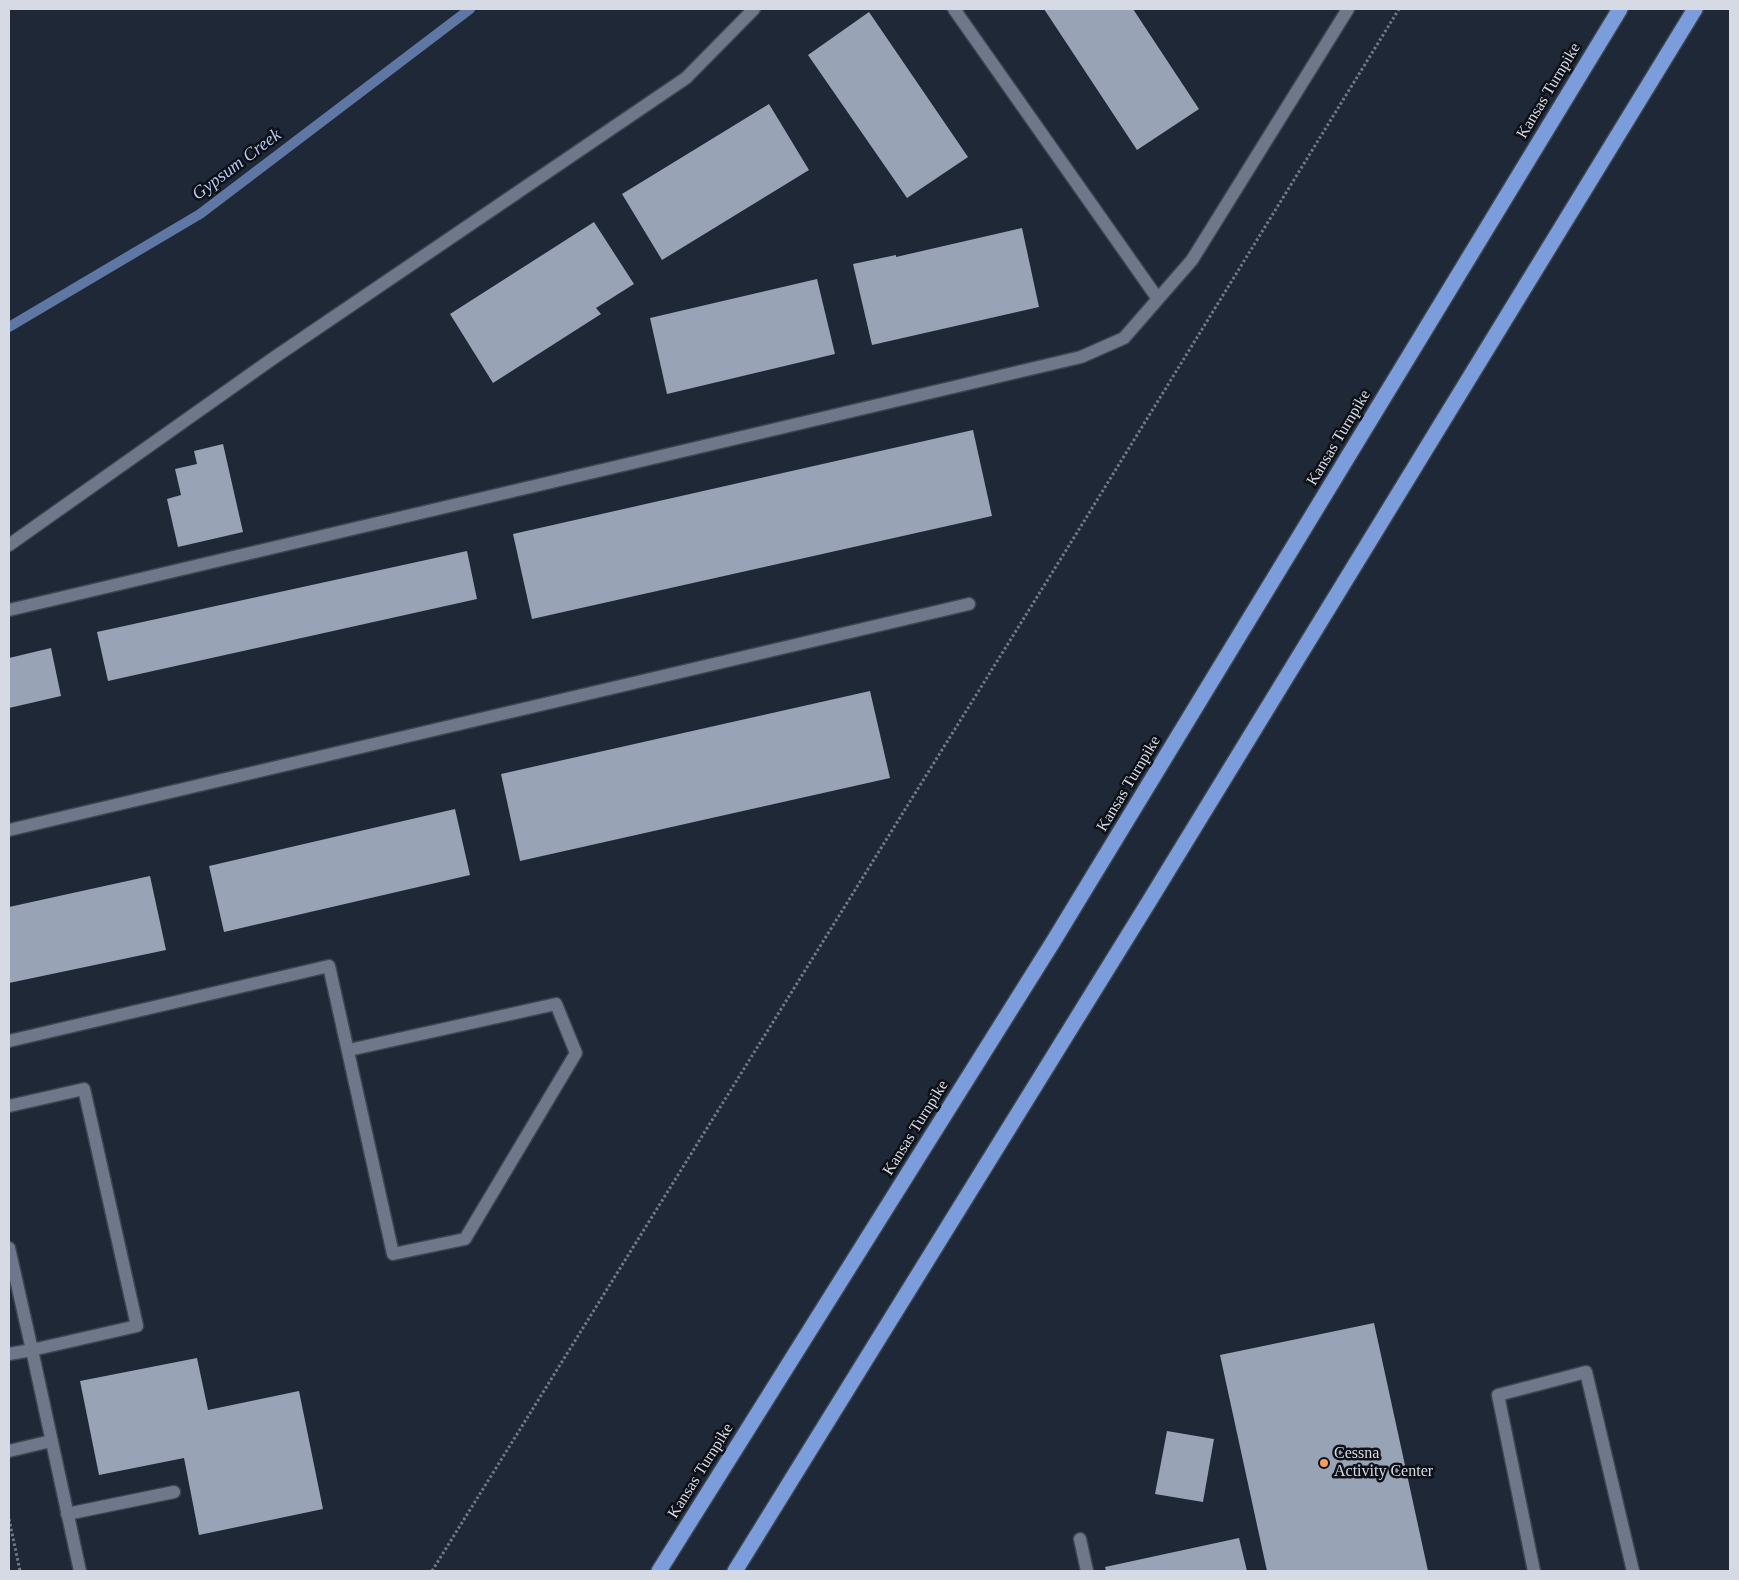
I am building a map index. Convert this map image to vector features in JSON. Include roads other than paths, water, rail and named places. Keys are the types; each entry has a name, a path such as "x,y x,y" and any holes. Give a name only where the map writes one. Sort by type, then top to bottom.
{"highway":[{"name":"Kansas Turnpike","path":"659,1571 1054,942 1620,9"},
{"path":"735,1571 1150,900 1695,9"}],"lane":[{"path":"9,545 283,351 686,78 754,9"},
{"path":"954,9 1158,299"},
{"path":"9,610 1081,357 1124,338 1192,260 1348,9"},
{"path":"9,830 969,604"},
{"path":"9,1041 329,966 393,1254 465,1239 576,1053 556,1004 348,1050"},
{"path":"9,1106 84,1089 136,1326 9,1354"},
{"path":"9,1248 80,1571"},
{"path":"1534,1571 1498,1395 1586,1372 1633,1571"},
{"path":"9,1451 51,1441"},
{"path":"67,1514 174,1492"},
{"path":"1080,1539 1087,1571"}],"waterway":[{"name":"Gypsum Creek","path":"9,327 200,214 470,9"}],"place":[{"name":"Cessna Activity Center","path":"1324,1463"}]}
